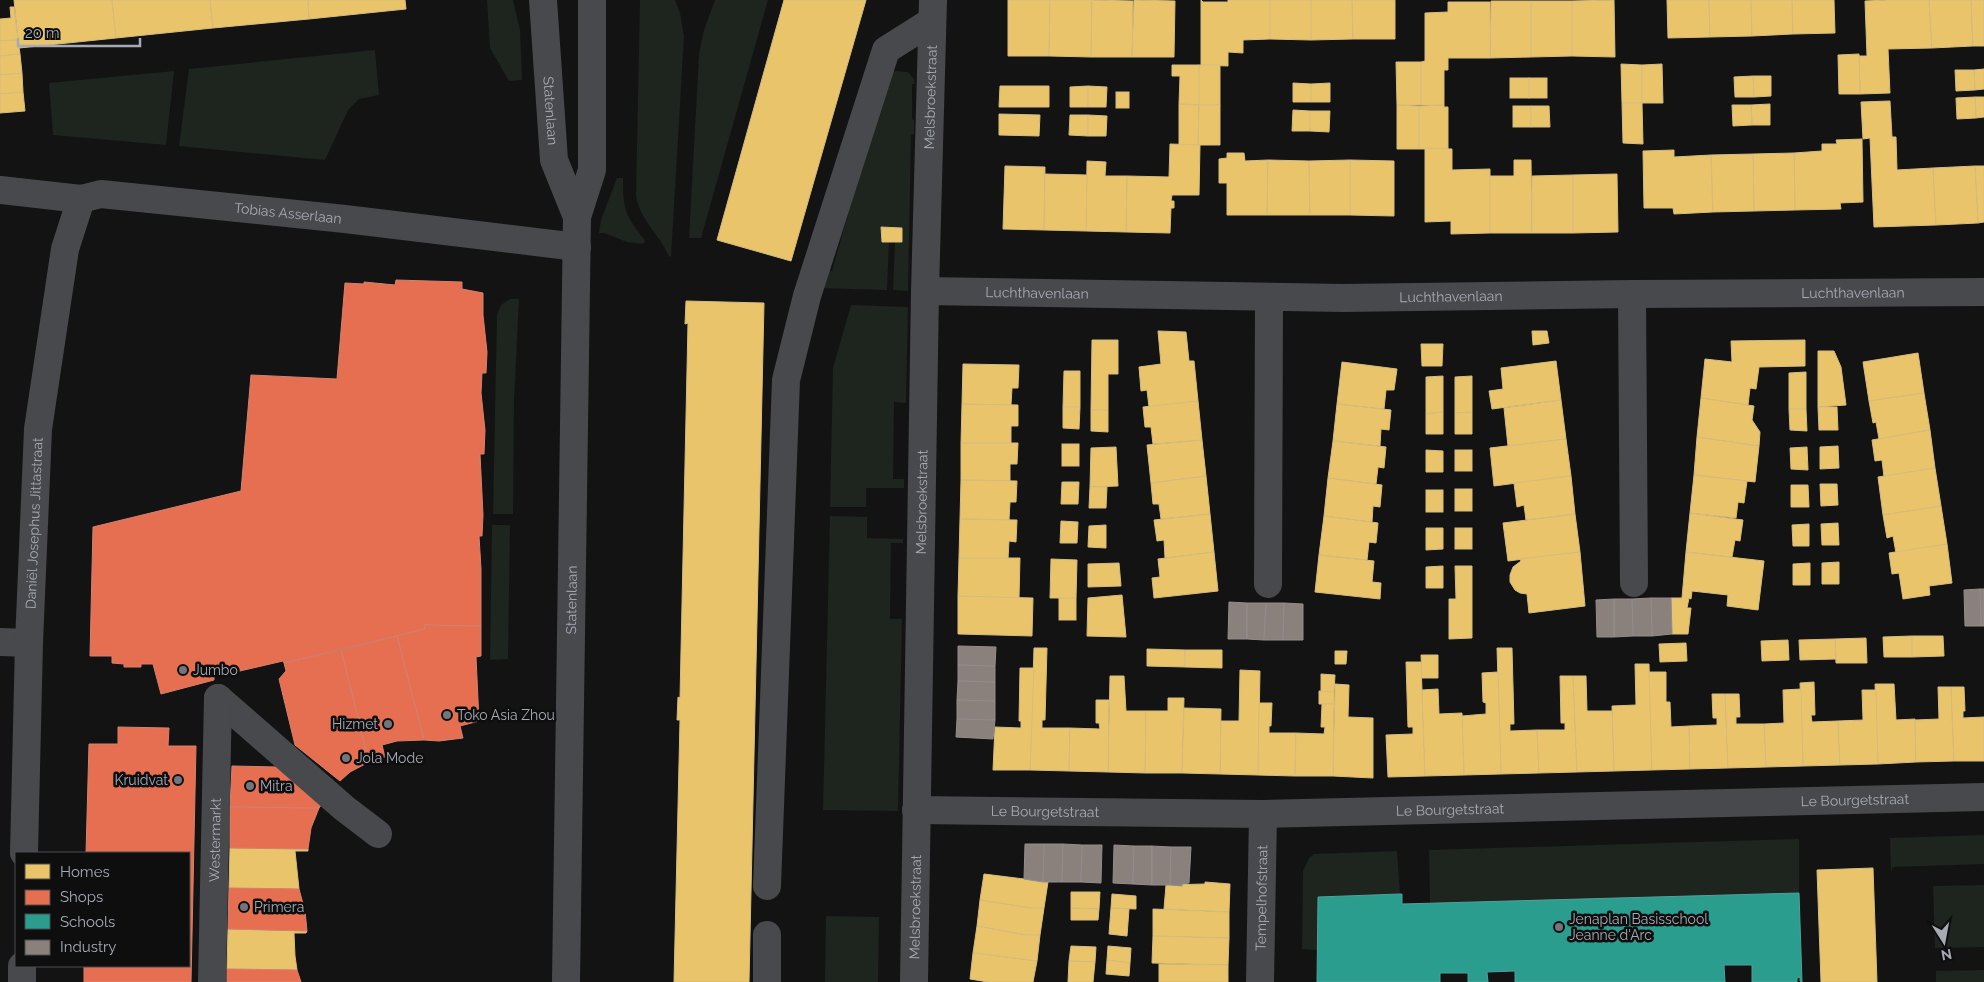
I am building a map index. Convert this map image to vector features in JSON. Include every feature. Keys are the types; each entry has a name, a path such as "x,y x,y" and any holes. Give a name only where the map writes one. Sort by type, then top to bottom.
{"street":[{"name":"Statenlaan","path":"543,0 554,160 577,217"},
{"name":"Statenlaan","path":"566,982 577,217 592,170 592,0"},
{"name":"Melsbroekstraat","path":"914,982 925,291 933,11"},
{"name":"Melsbroekstraat","path":"767,886 786,380 807,296 886,50 933,11"},
{"name":"Tobias Asserlaan","path":"0,190 81,199 101,194 344,219 577,246"},
{"name":"Daniël Josephus Jittastraat","path":"24,852 28,643 38,429 65,249 81,199"},
{"name":"Luchthavenlaan","path":"925,291 1269,298 1984,292"},
{"path":"1632,294 1634,583"},
{"path":"1268,584 1269,298"},
{"path":"0,642 28,643"},
{"name":"Westermarkt","path":"212,982 218,698 344,808 378,834"},
{"name":"Le Bourgetstraat","path":"916,810 1263,814 1984,797"},
{"name":"Tempelhofstraat","path":"1260,982 1263,814"},
{"path":"767,935 767,982"},
{"path":"22,967 22,982"}],"shaded area":[{"path":"487,0 513,0 520,30 522,80 509,81 490,48"},
{"path":"640,0 675,0 680,13 684,36 671,257 641,212 636,195"},
{"path":"715,0 768,0 701,238 689,238 699,54 704,30"},
{"path":"375,50 379,95 359,99 348,110 325,160 179,146 189,69"},
{"path":"174,71 166,145 53,135 49,83"},
{"path":"892,72 908,72 914,79 915,84 912,84 914,134 911,135 908,291 893,290 895,242 902,228 882,227 882,241 889,242 887,290 817,288 826,272 832,271 886,81"},
{"path":"617,178 623,178 626,211 644,239 645,242 642,244 627,242 604,233 599,233 601,220"},
{"path":"510,299 519,299 514,402 513,514 493,514 497,315 501,305"},
{"path":"851,305 908,307 906,403 894,402 893,479 904,479 904,488 866,488 866,507 830,507 833,368"},
{"path":"830,516 867,517 867,538 903,539 903,543 891,543 890,619 902,619 898,811 823,810"},
{"path":"492,525 510,525 508,659 490,660"},
{"path":"1984,835 1984,864 1893,867 1891,872 1890,838"},
{"path":"1799,839 1799,893 1430,903 1429,850"},
{"path":"1397,851 1400,894 1319,897 1317,950 1302,949 1303,871 1309,858 1314,854"},
{"path":"1984,885 1984,947 1935,948 1933,886"},
{"path":"826,916 879,917 878,982 825,982"},
{"path":"1984,970 1984,982 1936,982 1936,971"}],"building: Homes":[{"path":"14,0 112,0 116,38 19,48"},
{"path":"112,0 210,0 213,28 116,38"},
{"path":"210,0 308,0 309,19 213,28"},
{"path":"308,0 405,0 406,9 309,19"},
{"path":"784,0 866,0 791,261 717,240"},
{"path":"1008,0 1050,0 1049,56 1008,56"},
{"path":"1050,0 1092,0 1091,57 1049,56"},
{"path":"1092,0 1133,1 1132,57 1091,57"},
{"path":"1134,0 1175,1 1174,57 1132,57"},
{"path":"1201,0 1203,2 1228,2 1228,0 1270,0 1270,39 1243,40 1243,53 1228,52 1228,66 1201,65"},
{"path":"1270,0 1311,0 1311,40 1270,39"},
{"path":"1311,0 1352,0 1353,39 1311,40"},
{"path":"1352,0 1395,0 1395,39 1353,39"},
{"path":"1614,0 1615,57 1572,56 1572,1"},
{"path":"1667,0 1709,0 1710,37 1668,38"},
{"path":"1709,0 1751,0 1752,36 1710,37"},
{"path":"1751,0 1792,0 1793,34 1752,36"},
{"path":"1792,0 1834,0 1835,33 1793,34"},
{"path":"1929,0 1932,48 1888,49 1890,93 1860,94 1859,56 1867,56 1865,1"},
{"path":"1929,0 1971,0 1973,46 1932,48"},
{"path":"1971,0 1984,0 1984,46 1973,46"},
{"path":"1491,1 1531,1 1531,57 1490,58"},
{"path":"1531,1 1572,1 1572,56 1531,57"},
{"path":"1448,2 1490,2 1490,58 1448,58 1448,70 1444,70 1444,105 1421,105 1421,62 1425,61 1425,13 1448,12"},
{"path":"10,7 14,7 18,40 0,41 0,19 11,18"},
{"path":"18,40 20,54 0,56 0,41"},
{"path":"20,54 22,73 0,75 0,56"},
{"path":"1859,54 1860,94 1839,94 1838,55"},
{"path":"1396,62 1421,62 1421,105 1397,105"},
{"path":"1621,64 1642,65 1642,103 1622,103"},
{"path":"1662,64 1663,103 1642,103 1642,65"},
{"path":"1172,65 1199,65 1199,105 1179,104 1180,76 1172,76"},
{"path":"1199,65 1220,65 1220,105 1199,105"},
{"path":"1984,69 1984,89 1975,90 1974,70"},
{"path":"1955,70 1974,70 1975,90 1956,91"},
{"path":"22,73 23,92 0,94 0,75"},
{"path":"1753,76 1771,76 1771,96 1754,97"},
{"path":"1753,76 1754,97 1735,97 1734,77"},
{"path":"1510,78 1529,78 1529,98 1510,98"},
{"path":"1529,78 1547,78 1547,98 1529,98"},
{"path":"1293,83 1311,84 1311,102 1293,102"},
{"path":"1330,83 1330,102 1311,102 1311,84"},
{"path":"1000,86 1049,86 1049,107 999,107"},
{"path":"1088,86 1088,107 1070,107 1070,87"},
{"path":"1088,86 1107,87 1106,107 1088,107"},
{"path":"23,92 25,111 0,113 0,94"},
{"path":"1116,92 1129,92 1129,108 1116,108"},
{"path":"1975,97 1984,97 1984,117 1976,118"},
{"path":"1975,97 1976,118 1957,119 1956,98"},
{"path":"1890,101 1892,137 1896,137 1897,170 1933,168 1936,225 1874,227 1870,138 1863,139 1861,102"},
{"path":"1622,103 1642,103 1643,144 1623,143"},
{"path":"1179,104 1199,105 1198,145 1179,145"},
{"path":"1770,104 1770,125 1752,125 1751,105"},
{"path":"1199,105 1220,105 1220,145 1198,145"},
{"path":"1397,105 1419,106 1419,149 1397,149"},
{"path":"1444,105 1444,107 1448,107 1448,149 1419,149 1419,106"},
{"path":"1732,105 1751,105 1752,125 1733,126"},
{"path":"1513,106 1531,106 1531,127 1513,127"},
{"path":"1531,106 1549,106 1550,127 1531,127"},
{"path":"1293,110 1310,111 1310,131 1292,131"},
{"path":"1310,111 1330,111 1329,132 1310,131"},
{"path":"999,114 1040,115 1039,136 999,135"},
{"path":"1070,115 1088,115 1088,136 1069,135"},
{"path":"1088,115 1107,116 1106,136 1088,136"},
{"path":"1862,139 1863,202 1840,203 1841,209 1795,210 1794,153 1822,151 1822,144 1837,144 1836,140"},
{"path":"1170,144 1200,145 1199,195 1172,195 1171,201 1174,201 1174,208 1171,208 1170,233 1126,232 1127,176 1169,177"},
{"path":"1425,148 1452,149 1452,170 1490,169 1490,233 1451,234 1451,221 1425,222"},
{"path":"1674,150 1674,157 1711,155 1713,212 1674,214 1673,208 1644,208 1643,151"},
{"path":"1227,153 1244,153 1245,161 1268,160 1267,215 1227,215 1227,183 1219,183 1219,159 1227,158"},
{"path":"1794,153 1795,210 1754,211 1753,154"},
{"path":"1753,154 1754,211 1713,212 1711,155"},
{"path":"1268,160 1309,161 1310,215 1267,215"},
{"path":"1350,160 1394,161 1394,216 1350,215"},
{"path":"1350,160 1350,215 1310,215 1309,161"},
{"path":"1514,160 1531,160 1532,233 1490,233 1490,176 1514,176"},
{"path":"1087,161 1106,162 1105,176 1127,176 1126,232 1086,231"},
{"path":"1005,166 1045,167 1044,230 1003,229"},
{"path":"1975,166 1984,166 1984,222 1978,223"},
{"path":"1975,166 1978,223 1936,225 1933,168"},
{"path":"1045,174 1087,175 1086,231 1044,230"},
{"path":"1617,174 1618,232 1573,233 1573,175"},
{"path":"1573,175 1573,233 1532,233 1532,176"},
{"path":"881,227 902,228 902,242 882,242"},
{"path":"686,301 764,303 749,982 674,982 680,720 677,720 678,697 680,698 688,323 685,324"},
{"path":"1158,331 1186,332 1189,361 1194,361 1198,401 1149,407 1147,390 1141,391 1139,367 1161,364"},
{"path":"1532,331 1547,331 1549,343 1533,345"},
{"path":"1092,340 1118,340 1118,374 1108,374 1108,410 1091,410"},
{"path":"1805,340 1805,366 1759,367 1756,389 1750,388 1748,405 1701,398 1705,359 1732,362 1731,341"},
{"path":"1421,344 1443,344 1442,366 1422,366"},
{"path":"1818,351 1834,351 1841,367 1846,405 1818,407"},
{"path":"1918,353 1924,393 1869,401 1863,362"},
{"path":"1556,361 1561,400 1492,409 1489,391 1503,389 1501,368"},
{"path":"1342,362 1397,369 1394,390 1386,390 1384,409 1337,404"},
{"path":"963,364 1019,365 1018,388 1012,388 1011,405 962,404"},
{"path":"1064,371 1080,371 1080,407 1063,407"},
{"path":"1806,372 1806,409 1789,409 1789,373"},
{"path":"1443,376 1443,412 1426,414 1426,377"},
{"path":"1472,376 1472,412 1455,413 1455,377"},
{"path":"1924,393 1930,430 1879,439 1876,422 1873,423 1869,401"},
{"path":"1701,398 1754,406 1752,420 1760,432 1759,446 1697,437"},
{"path":"1561,400 1566,439 1508,446 1504,408"},
{"path":"1198,401 1202,440 1153,444 1151,427 1145,427 1143,407"},
{"path":"962,404 1018,405 1018,426 1011,426 1011,443 961,443"},
{"path":"1337,404 1391,410 1389,430 1381,429 1380,446 1333,441"},
{"path":"1063,407 1080,407 1079,429 1063,428"},
{"path":"1818,407 1837,407 1838,430 1819,430"},
{"path":"1789,409 1806,409 1807,431 1790,430"},
{"path":"1091,410 1108,410 1108,432 1091,431"},
{"path":"1443,412 1443,434 1426,434 1426,414"},
{"path":"1472,412 1472,434 1455,434 1455,413"},
{"path":"1930,430 1935,468 1884,477 1882,460 1875,461 1872,440"},
{"path":"1697,437 1759,446 1755,482 1694,475"},
{"path":"1566,439 1571,476 1494,486 1490,448"},
{"path":"1202,440 1206,476 1151,483 1147,445"},
{"path":"1333,441 1386,447 1384,468 1378,467 1376,484 1328,478"},
{"path":"961,443 1018,443 1017,464 1010,464 1010,481 961,480"},
{"path":"1062,444 1079,444 1079,466 1062,466"},
{"path":"1838,446 1839,468 1820,469 1820,447"},
{"path":"1116,447 1118,486 1090,487 1091,448"},
{"path":"1807,447 1808,470 1791,469 1790,448"},
{"path":"1426,450 1443,451 1443,472 1426,472"},
{"path":"1455,450 1472,450 1472,471 1455,471"},
{"path":"1935,468 1941,506 1883,515 1878,477"},
{"path":"1694,475 1747,481 1744,503 1738,502 1736,518 1690,513"},
{"path":"1206,476 1210,514 1161,519 1159,504 1153,504 1151,483"},
{"path":"1571,476 1575,514 1526,520 1524,505 1517,507 1514,483"},
{"path":"1328,478 1382,485 1380,507 1373,506 1372,522 1324,516"},
{"path":"961,480 1017,481 1016,502 1010,502 1009,520 960,519"},
{"path":"1062,482 1079,482 1078,504 1061,504"},
{"path":"1820,484 1837,484 1838,505 1821,506"},
{"path":"1791,485 1808,485 1809,507 1791,507"},
{"path":"1090,487 1107,487 1106,508 1089,508"},
{"path":"1455,489 1472,489 1472,511 1455,511"},
{"path":"1426,490 1443,490 1443,512 1426,512"},
{"path":"1941,506 1947,544 1896,553 1893,536 1887,538 1883,515"},
{"path":"1690,513 1743,520 1740,541 1735,540 1732,557 1686,552"},
{"path":"1210,514 1214,552 1165,558 1164,540 1157,541 1154,520"},
{"path":"1575,514 1580,552 1508,561 1503,523"},
{"path":"1324,516 1378,523 1376,543 1369,542 1367,560 1319,555"},
{"path":"960,519 1017,520 1016,542 1009,541 1008,559 959,558"},
{"path":"1061,521 1078,522 1077,543 1060,543"},
{"path":"1838,523 1839,545 1822,545 1821,524"},
{"path":"1809,524 1809,546 1793,546 1792,525"},
{"path":"1106,525 1106,548 1088,547 1089,526"},
{"path":"1426,528 1443,528 1443,549 1426,550"},
{"path":"1455,528 1472,528 1472,549 1455,549"},
{"path":"1947,544 1952,583 1929,586 1930,595 1903,599 1899,573 1892,574 1889,553"},
{"path":"1214,552 1218,591 1154,598 1152,578 1160,577 1158,559"},
{"path":"1580,552 1585,606 1529,613 1527,594 1515,590 1510,582 1513,567 1521,561 1520,559"},
{"path":"1686,552 1764,561 1758,610 1727,606 1728,595 1692,591 1687,608 1691,608 1688,634 1672,634 1671,598 1682,598"},
{"path":"1319,555 1374,561 1372,582 1381,583 1380,599 1315,592"},
{"path":"959,558 1020,558 1019,598 958,596"},
{"path":"1051,559 1077,560 1076,598 1050,598"},
{"path":"1839,562 1839,584 1822,584 1822,563"},
{"path":"1119,563 1121,586 1088,587 1088,564"},
{"path":"1810,563 1810,585 1793,585 1793,564"},
{"path":"1443,566 1443,588 1426,588 1426,567"},
{"path":"1455,566 1472,566 1472,638 1449,639 1449,599 1456,599"},
{"path":"1122,595 1126,637 1087,636 1088,598"},
{"path":"958,596 1033,598 1032,636 958,634"},
{"path":"1059,598 1076,598 1076,620 1059,620"},
{"path":"1912,636 1912,657 1884,657 1883,637"},
{"path":"1912,636 1943,636 1944,656 1912,657"},
{"path":"1866,638 1867,663 1836,663 1835,639"},
{"path":"1835,639 1836,659 1800,660 1799,640"},
{"path":"1788,640 1789,660 1762,661 1761,641"},
{"path":"1686,643 1687,661 1660,662 1659,644"},
{"path":"1034,648 1047,648 1045,720 1042,720 1042,728 1070,728 1069,771 1030,770"},
{"path":"1497,648 1512,648 1514,724 1510,724 1510,731 1537,730 1539,773 1501,774"},
{"path":"1147,649 1185,650 1185,667 1147,666"},
{"path":"1185,650 1222,650 1222,668 1185,667"},
{"path":"1335,651 1347,651 1346,664 1335,664"},
{"path":"1421,655 1438,655 1438,678 1422,678"},
{"path":"1406,662 1421,662 1425,776 1388,777 1386,735 1413,734 1413,727 1408,727"},
{"path":"1635,664 1649,664 1652,770 1614,771 1612,706 1636,705"},
{"path":"1020,668 1034,668 1030,770 993,770 995,727 1021,728 1021,721 1019,721"},
{"path":"1240,670 1260,671 1258,775 1220,774 1221,721 1239,721"},
{"path":"1498,672 1501,774 1464,775 1462,716 1486,714 1486,703 1483,702 1482,673"},
{"path":"1649,672 1666,672 1666,702 1670,702 1671,727 1689,726 1690,769 1652,770"},
{"path":"1321,674 1335,675 1334,692 1321,692"},
{"path":"1110,676 1124,676 1126,711 1146,711 1145,773 1108,772"},
{"path":"1560,676 1573,676 1577,772 1539,773 1537,730 1565,730 1565,723 1561,723"},
{"path":"1573,676 1586,676 1587,711 1612,711 1614,771 1577,772"},
{"path":"1814,682 1815,715 1811,715 1812,722 1838,721 1840,765 1803,766 1800,683"},
{"path":"1335,684 1349,685 1348,717 1373,718 1373,778 1333,776"},
{"path":"1875,684 1894,684 1896,720 1915,719 1916,762 1878,764"},
{"path":"1938,687 1951,687 1954,761 1916,762 1915,720 1939,719"},
{"path":"1951,687 1964,687 1965,711 1963,711 1963,718 1984,717 1984,761 1954,761"},
{"path":"1438,689 1439,714 1462,713 1464,775 1425,776 1422,690"},
{"path":"1801,689 1803,766 1766,767 1764,724 1784,723 1783,690"},
{"path":"1862,690 1876,690 1878,764 1840,765 1838,721 1863,720"},
{"path":"1319,691 1334,692 1334,704 1319,704"},
{"path":"1712,694 1725,694 1728,768 1690,769 1689,726 1717,725 1717,718 1713,718"},
{"path":"1725,694 1739,694 1740,717 1736,717 1736,724 1764,724 1766,767 1728,768"},
{"path":"1168,698 1184,698 1182,773 1145,773 1146,711 1168,711"},
{"path":"1096,700 1109,700 1108,772 1069,771 1070,728 1100,729 1099,723 1096,723"},
{"path":"1259,703 1272,703 1269,733 1296,733 1295,776 1258,775"},
{"path":"1322,704 1334,704 1333,776 1295,776 1296,733 1324,734 1325,727 1321,727"},
{"path":"1184,708 1221,709 1220,774 1182,773"},
{"path":"230,848 308,849 308,851 295,851 299,889 229,888"},
{"path":"1873,868 1877,982 1821,982 1817,870"},
{"path":"984,874 1048,882 1044,908 1030,908 980,900"},
{"path":"1205,882 1230,884 1229,912 1164,909 1166,885 1205,884"},
{"path":"1071,892 1100,892 1099,909 1071,908"},
{"path":"1112,894 1136,896 1136,909 1111,908"},
{"path":"980,900 1030,908 1044,908 1040,935 1026,935 977,926"},
{"path":"1071,908 1099,909 1098,920 1071,920"},
{"path":"1111,908 1129,909 1127,936 1109,934"},
{"path":"1153,909 1229,912 1229,938 1153,936"},
{"path":"977,926 1026,935 1040,935 1037,961 973,953"},
{"path":"228,929 307,931 306,933 294,933 297,970 227,969"},
{"path":"1153,936 1229,938 1228,965 1152,963"},
{"path":"1071,946 1096,947 1095,962 1069,961"},
{"path":"1108,946 1131,948 1130,963 1107,960"},
{"path":"973,953 1037,961 1033,982 988,982 970,979"},
{"path":"1107,960 1130,963 1129,976 1106,974"},
{"path":"1069,961 1095,962 1093,982 1068,982"},
{"path":"1159,964 1228,965 1228,982 1159,982"}],"building: Shops":[{"path":"396,280 462,282 462,289 483,293 487,352 486,373 482,373 481,393 485,430 484,454 480,454 483,515 482,536 479,536 481,626 424,625 425,629 284,663 283,661 214,677 214,680 161,694 153,664 141,664 141,667 124,667 124,664 112,663 112,656 90,656 93,527 241,491 251,375 337,379 345,283 364,284 364,282 395,285"},
{"path":"424,625 481,626 481,656 476,657 479,721 460,726 463,738 439,741 424,740 397,636 425,629"},
{"path":"397,636 424,740 397,741 382,745 385,757 369,762 341,650"},
{"path":"341,650 369,762 350,772 340,781 295,745 279,679 286,671 284,663"},
{"path":"118,727 169,728 168,746 196,746 191,982 84,982 84,967 190,967 190,852 86,852 89,744 118,744"},
{"path":"232,766 277,767 322,804 319,808 230,807"},
{"path":"230,807 319,808 311,828 308,849 230,848"},
{"path":"229,888 299,889 305,911 307,931 228,929"},
{"path":"227,969 297,970 301,982 227,982"}],"building: Schools":[{"name":"Jenaplan Basisschool Jeanne d'Arc","path":"1799,893 1802,982 1800,977 1797,978 1797,982 1752,982 1752,965 1724,965 1725,982 1515,982 1515,971 1487,972 1488,982 1468,982 1468,973 1440,973 1440,982 1317,982 1318,897 1402,894 1402,904"}],"building: Industry":[{"path":"1980,589 1984,589 1984,626 1981,626"},
{"path":"1980,589 1981,626 1965,626 1964,590"},
{"path":"1651,598 1671,598 1672,634 1652,636"},
{"path":"1651,598 1652,636 1633,636 1632,599"},
{"path":"1614,599 1632,599 1633,636 1614,637"},
{"path":"1614,599 1614,637 1597,637 1596,600"},
{"path":"1229,602 1247,603 1247,639 1228,639"},
{"path":"1247,603 1266,603 1264,640 1247,639"},
{"path":"1266,603 1284,603 1283,640 1264,640"},
{"path":"1284,603 1303,604 1303,640 1283,640"},
{"path":"958,646 996,647 995,666 958,665"},
{"path":"958,665 995,666 995,682 958,681"},
{"path":"958,681 995,682 995,701 957,700"},
{"path":"957,700 995,701 995,720 957,719"},
{"path":"957,719 995,720 993,739 956,737"},
{"path":"1025,844 1044,844 1043,882 1024,879"},
{"path":"1044,844 1063,844 1062,882 1043,882"},
{"path":"1063,844 1082,845 1081,882 1062,882"},
{"path":"1082,845 1102,845 1101,883 1081,882"},
{"path":"1114,845 1134,846 1133,884 1113,883"},
{"path":"1134,846 1152,846 1152,885 1133,884"},
{"path":"1152,846 1171,847 1170,885 1152,885"},
{"path":"1171,847 1191,847 1189,883 1182,884 1182,886 1170,885"}],"place":[{"name":"Jumbo","path":"183,670"},
{"name":"Toko Asia Zhou","path":"447,715"},
{"name":"Hizmet","path":"388,724"},
{"name":"Jola Mode","path":"346,758"},
{"name":"Kruidvat","path":"178,780"},
{"name":"Mitra","path":"250,786"},
{"name":"Primera","path":"244,907"},
{"name":"Jenaplan Basisschool Jeanne d'Arc","path":"1559,927"}]}
